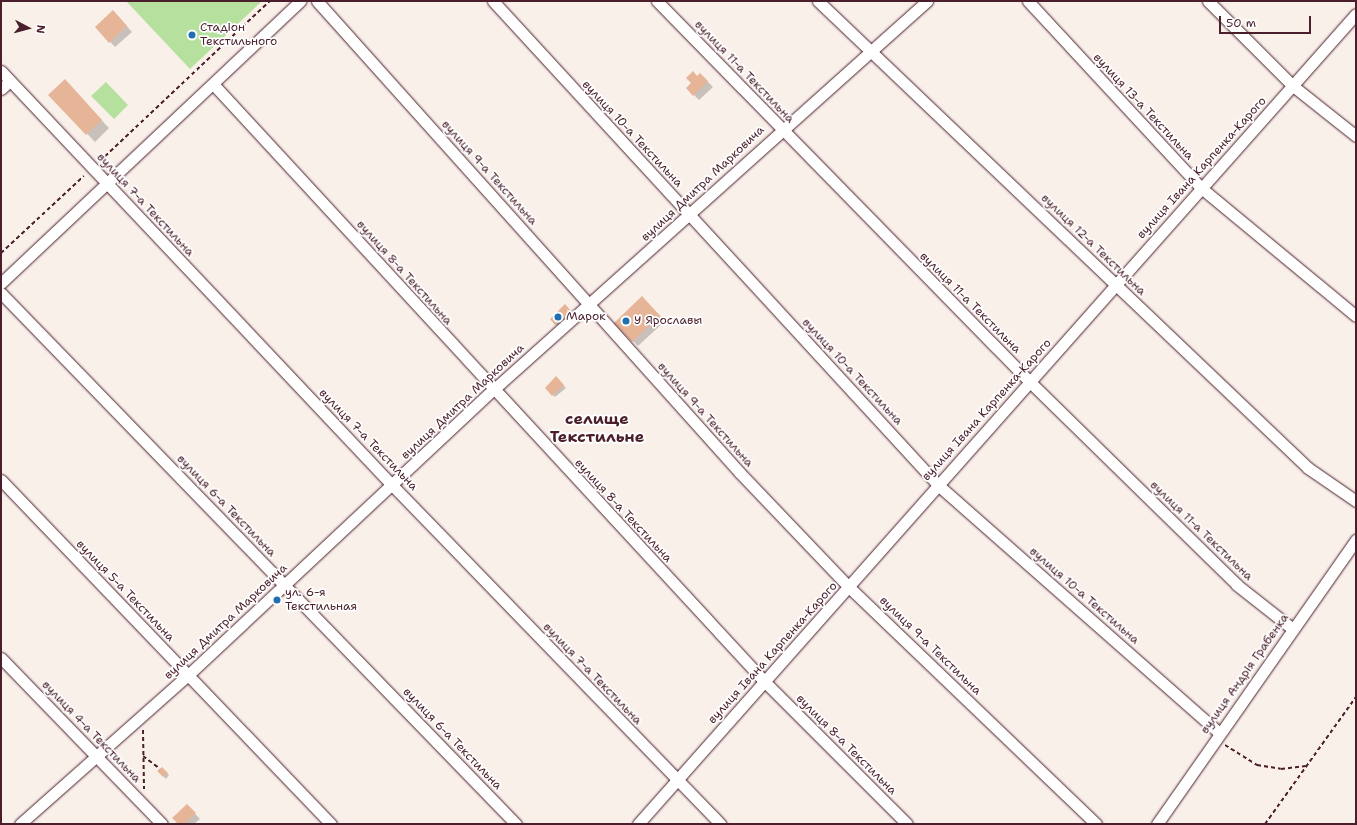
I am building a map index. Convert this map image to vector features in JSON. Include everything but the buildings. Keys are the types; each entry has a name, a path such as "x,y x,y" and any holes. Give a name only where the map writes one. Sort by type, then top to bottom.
{"street":[{"path":"1,283 214,84 300,1"},
{"name":"вулиця 9-а Текстильна","path":"317,1 740,473 850,588 1096,824"},
{"name":"вулиця 10-а Текстильна","path":"493,1 938,485 1217,736"},
{"name":"вулиця 11-а Текстильна","path":"657,1 781,130 1030,382 1237,585 1293,629"},
{"name":"вулиця 12-а Текстильна","path":"818,1 1308,468 1356,501"},
{"name":"вулиця Дмитра Марковича","path":"20,824 98,757 188,675 493,390 590,305 781,130 927,1"},
{"name":"вулиця 13-а Текстильна","path":"1028,1 1200,187 1356,316"},
{"path":"1208,1 1293,86 1356,136"},
{"name":"вулиця Івана Карпенка-Карого","path":"638,824 675,780 850,588 938,485 1116,285 1200,187 1293,86 1356,14"},
{"name":"вулиця 7-а Текстильна","path":"1,71 392,485 675,780 720,824"},
{"path":"1,89 10,81"},
{"name":"вулиця 8-а Текстильна","path":"214,84 493,390 764,681 907,824"},
{"name":"вулиця 6-а Текстильна","path":"1,293 516,824"},
{"name":"вулиця 5-а Текстильна","path":"1,480 331,824"},
{"name":"вулиця Андрія Грабенка","path":"1157,824 1217,736 1356,540"},
{"name":"вулиця 4-а Текстильна","path":"1,658 162,824"}],"path":[{"path":"1,253 270,1"},
{"path":"1265,824 1356,697"},
{"path":"142,716 144,806"},
{"path":"1217,736 1257,765 1281,769 1306,766"},
{"path":"143,756 160,769"}],"green space":[{"name":"Стадіон Текстильного","path":"126,1 262,1 190,69"},
{"path":"106,82 128,105 114,119 91,96"}],"place":[{"name":"Стадіон Текстильного","path":"192,35"},
{"name":"Марок","path":"558,317"},
{"name":"У Ярославы","path":"626,321"},
{"name":"ул. 6-я Текстильная","path":"277,600"}],"district":[{"name":"селище Текстильне","path":"597,428"}]}
